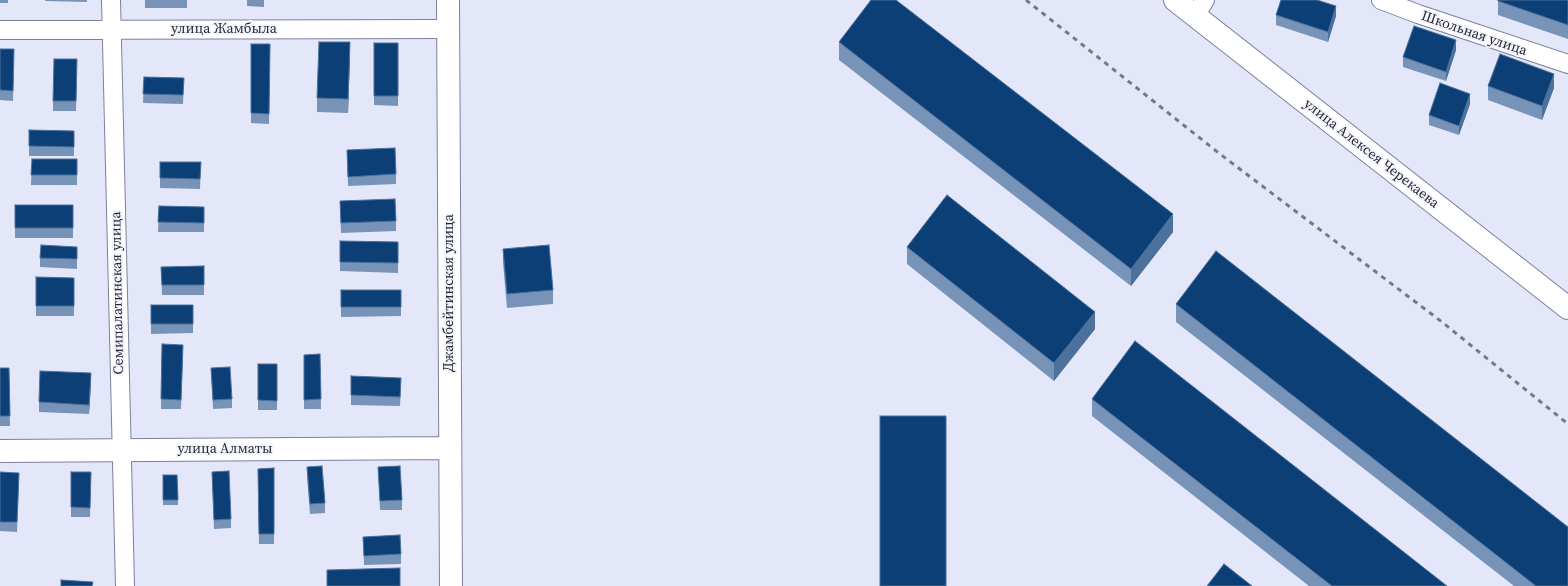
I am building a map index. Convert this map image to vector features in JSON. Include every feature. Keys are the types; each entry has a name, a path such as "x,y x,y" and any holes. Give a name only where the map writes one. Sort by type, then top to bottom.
{"street":[{"name":"Семипалатинская улица","path":"111,0 125,586"},
{"name":"Джамбейтинская улица","path":"448,0 451,586"},
{"name":"улица Алексея Черекаева","path":"1175,0 1200,8 1568,308"},
{"name":"Школьная улица","path":"1381,0 1418,14 1568,64"},
{"name":"улица Жамбыла","path":"0,30 448,29"},
{"name":"улица Алматы","path":"0,451 450,448"}],"building":[{"path":"871,0 896,0 1173,214 1131,269 839,42"},
{"path":"1281,0 1317,0 1336,6 1328,32 1276,15"},
{"path":"1568,0 1568,25 1498,1"},
{"path":"1414,26 1456,40 1446,72 1403,57"},
{"path":"319,42 350,42 348,99 317,98"},
{"path":"374,43 398,43 398,96 374,96"},
{"path":"251,44 270,44 269,114 251,113"},
{"path":"0,49 14,49 13,91 0,90"},
{"path":"1500,54 1554,74 1542,106 1488,86"},
{"path":"54,59 77,59 76,101 53,101"},
{"path":"144,77 184,78 183,95 143,94"},
{"path":"1440,83 1470,94 1459,126 1429,115"},
{"path":"29,130 74,131 74,147 29,146"},
{"path":"395,148 396,174 348,177 347,150"},
{"path":"32,159 77,159 77,175 31,175"},
{"path":"160,162 201,162 200,179 160,178"},
{"path":"947,195 1095,312 1054,363 907,247"},
{"path":"395,199 396,221 341,223 340,201"},
{"path":"15,205 73,205 73,228 15,228"},
{"path":"159,206 204,207 204,223 158,222"},
{"path":"340,241 398,242 398,263 340,262"},
{"path":"41,245 77,247 77,259 40,258"},
{"path":"549,245 553,290 507,294 503,249"},
{"path":"1216,251 1568,527 1568,586 1536,586 1176,304"},
{"path":"204,266 204,285 162,285 161,267"},
{"path":"36,277 74,278 74,306 36,306"},
{"path":"341,290 401,290 401,307 341,307"},
{"path":"151,305 193,305 193,324 151,324"},
{"path":"1135,341 1447,586 1332,586 1092,399"},
{"path":"162,344 183,345 181,400 161,399"},
{"path":"320,354 321,399 304,400 304,355"},
{"path":"258,364 277,364 277,401 258,400"},
{"path":"230,367 232,399 213,400 211,368"},
{"path":"0,368 9,368 10,416 0,416"},
{"path":"40,371 91,373 89,405 39,402"},
{"path":"351,376 401,378 400,397 351,395"},
{"path":"880,416 946,416 946,586 880,586"},
{"path":"322,466 325,503 310,504 307,467"},
{"path":"400,466 402,500 380,501 378,467"},
{"path":"274,468 274,534 259,534 258,469"},
{"path":"229,471 231,519 214,520 212,472"},
{"path":"0,472 19,473 17,522 0,522"},
{"path":"71,472 91,472 90,508 71,507"},
{"path":"163,475 177,475 178,500 163,500"},
{"path":"400,535 401,554 364,556 363,537"},
{"path":"1224,564 1252,586 1207,586"},
{"path":"400,568 400,586 327,586 327,570"},
{"path":"61,580 93,582 92,586 61,586"}],"railway":[{"path":"1026,0 1220,154 1442,322 1568,424"}]}
